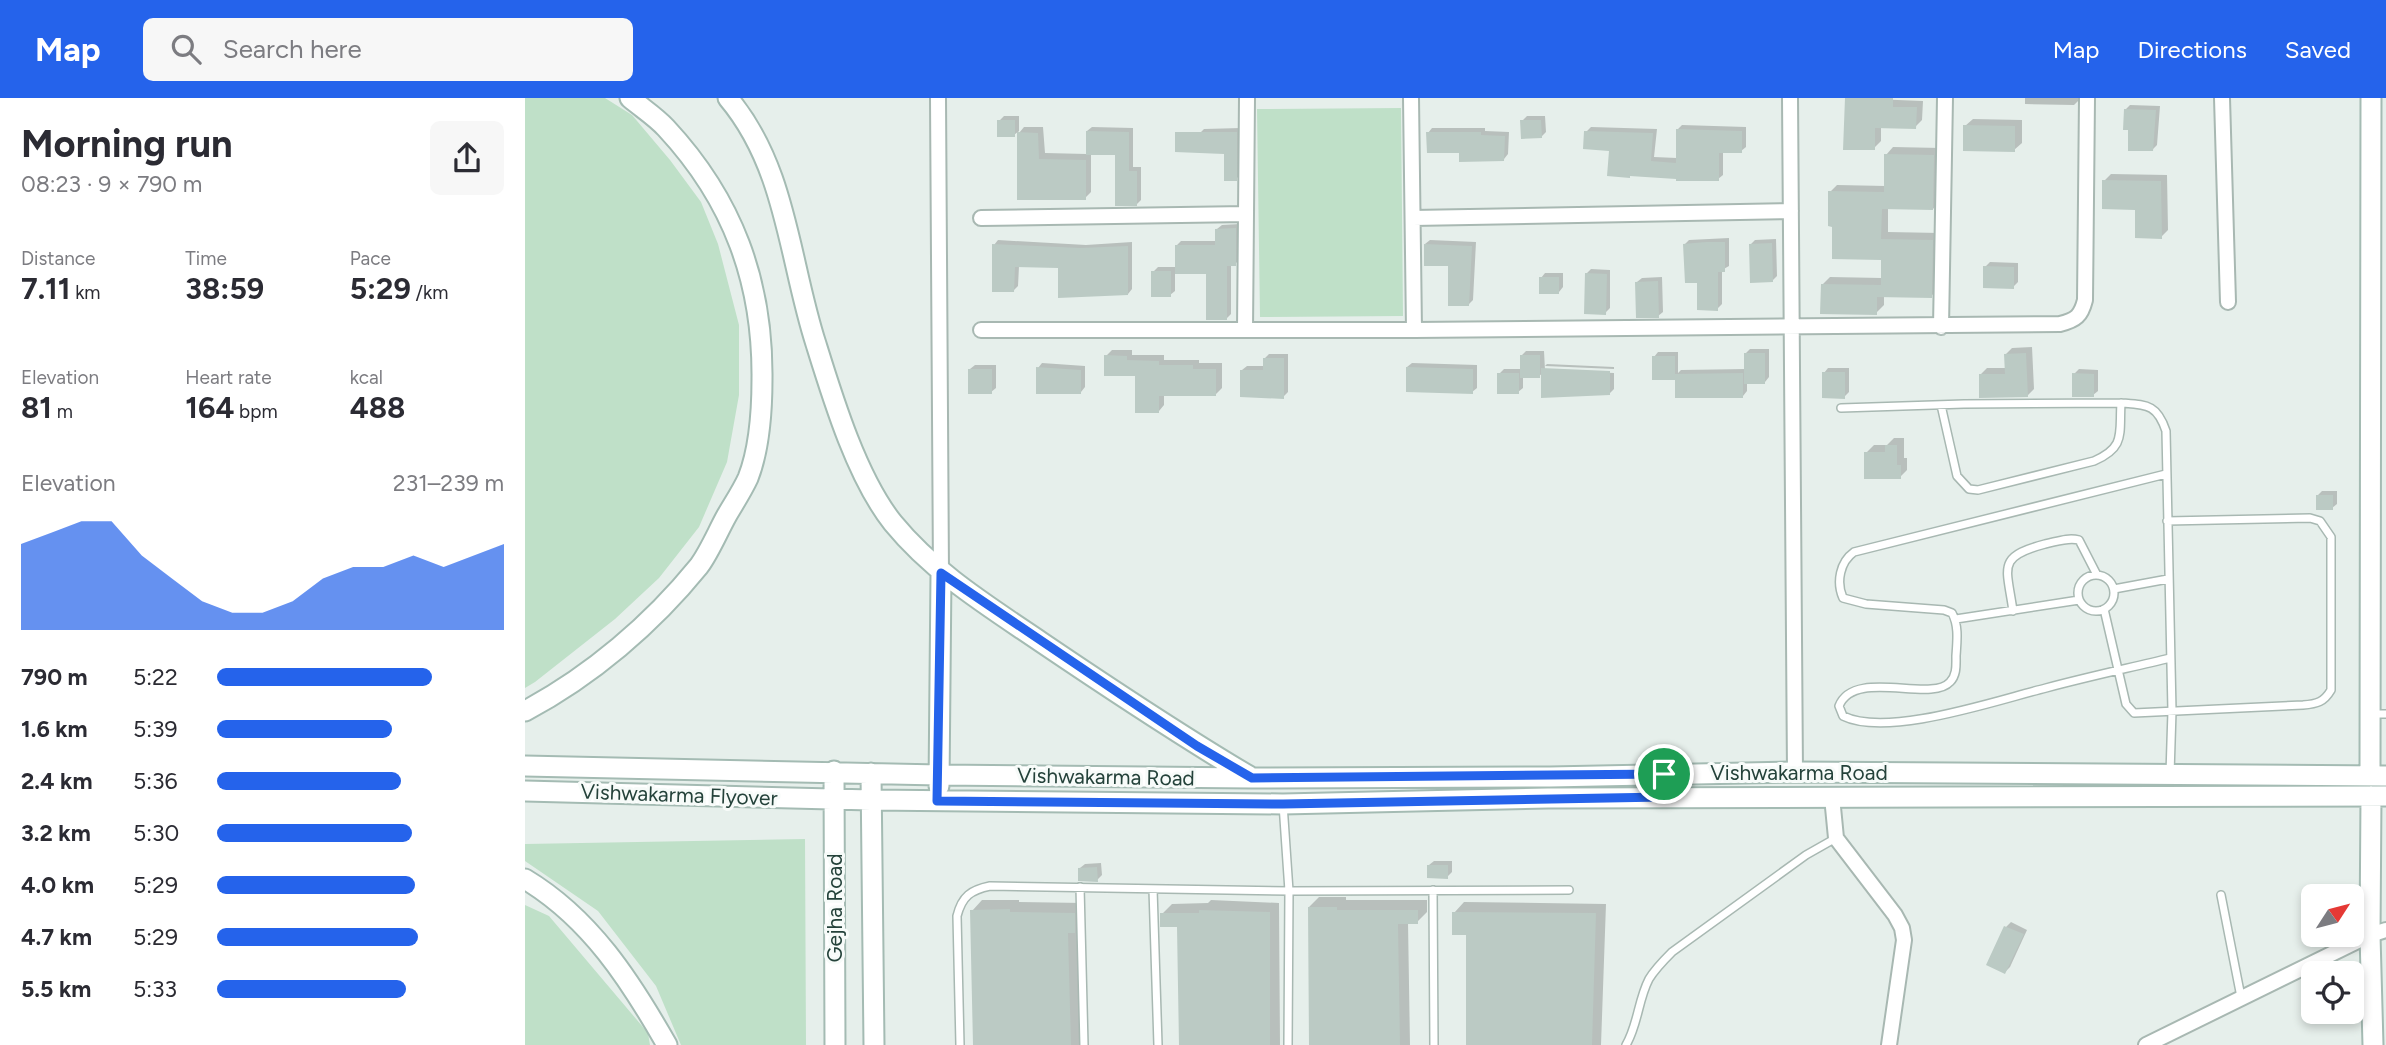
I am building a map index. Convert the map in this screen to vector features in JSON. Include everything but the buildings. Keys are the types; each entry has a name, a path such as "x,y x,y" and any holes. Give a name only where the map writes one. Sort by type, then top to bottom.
{"main road":[{"path":"525,711 577,678 654,617 701,564 748,477 762,413 762,342 753,283 734,227 704,175 689,156 665,127 630,98"},
{"path":"728,98 747,122 778,192 813,335 841,421 874,493 893,523 941,573 1175,731 1252,778"},
{"path":"2371,98 2378,714 2378,932 2373,1045"},
{"path":"937,801 941,573"},
{"name":"Vishwakarma Flyover","path":"526,766 834,771"},
{"name":"Vishwakarma Road","path":"834,771 939,775 1252,778 1795,772 2170,775 2378,786"},
{"name":"Gejha Road","path":"834,771 835,1045"},
{"name":"Gejha Road","path":"871,773 874,1045"},
{"path":"1663,797 1664,774"},
{"name":"Vishwakarma Road","path":"834,799 1283,804 2378,786"},
{"name":"Vishwakarma Flyover","path":"528,791 834,799"},
{"path":"525,879 548,892 593,934 633,986 667,1045"}],"street":[{"path":"938,98 941,573"},
{"path":"1245,330 1247,98"},
{"path":"1411,98 1415,330"},
{"path":"1790,98 1795,772"},
{"path":"1941,327 1945,98"},
{"path":"981,330 1792,328 2060,324 2075,320 2082,312 2085,300 2087,98"},
{"path":"2223,98 2228,302"},
{"path":"1413,218 1791,211"},
{"path":"981,218 1246,214"},
{"path":"1832,797 1836,838 1902,928 1902,957 1889,1045"},
{"path":"2146,1045 2378,932"}],"lane":[{"path":"1941,405 1957,475 1969,489 1978,490 2105,456 2119,443 2121,403"},
{"path":"1841,408 2121,403 2144,404 2153,408 2161,417 2166,431 2172,711 2170,775"},
{"path":"2166,474 1854,552 1842,565 1840,591 1843,597 1866,604 1944,610 1952,613 1956,620 1957,655 1955,674 1952,681 1946,685 1933,688 1859,688 1843,697 1839,706 1843,716 1853,721 1869,723 1949,713 2170,658"},
{"path":"2104,609 2126,704 2130,710 2140,713 2315,705 2325,699 2331,690 2332,537 2320,521 2310,518 2167,521"},
{"path":"2013,611 2009,562 2013,555 2024,550 2066,539 2079,540 2097,575"},
{"path":"2097,575 2108,579 2114,589 2112,601 2104,609 2092,611 2079,600 2079,588 2085,578 2097,575"},
{"path":"2114,589 2168,579"},
{"path":"1956,620 2079,600"},
{"path":"1283,804 1289,891 1288,1045"},
{"path":"1626,1045 1632,1036 1648,981 1657,967 1672,953 1806,855 1836,838"},
{"path":"960,1045 957,916 965,895 976,889 990,886 1289,891 1569,890"},
{"path":"1080,887 1084,1045"},
{"path":"1153,889 1158,1045"},
{"path":"1433,890 1434,1045"},
{"path":"2221,895 2241,998"}],"green space":[{"path":"525,98 605,98 632,115 701,202 718,244 739,325 739,395 727,462 699,527 659,578 615,619 525,688"},
{"path":"1401,108 1403,316 1260,317 1257,109"},
{"path":"805,839 806,1045 681,1045 656,986 598,911 525,861 525,844"},
{"path":"525,905 549,916 648,1033 650,1045 525,1045"}],"route":[{"path":"941,573 1197,746 1252,778 1664,774 1663,797 1283,804 937,801 941,573"}]}
